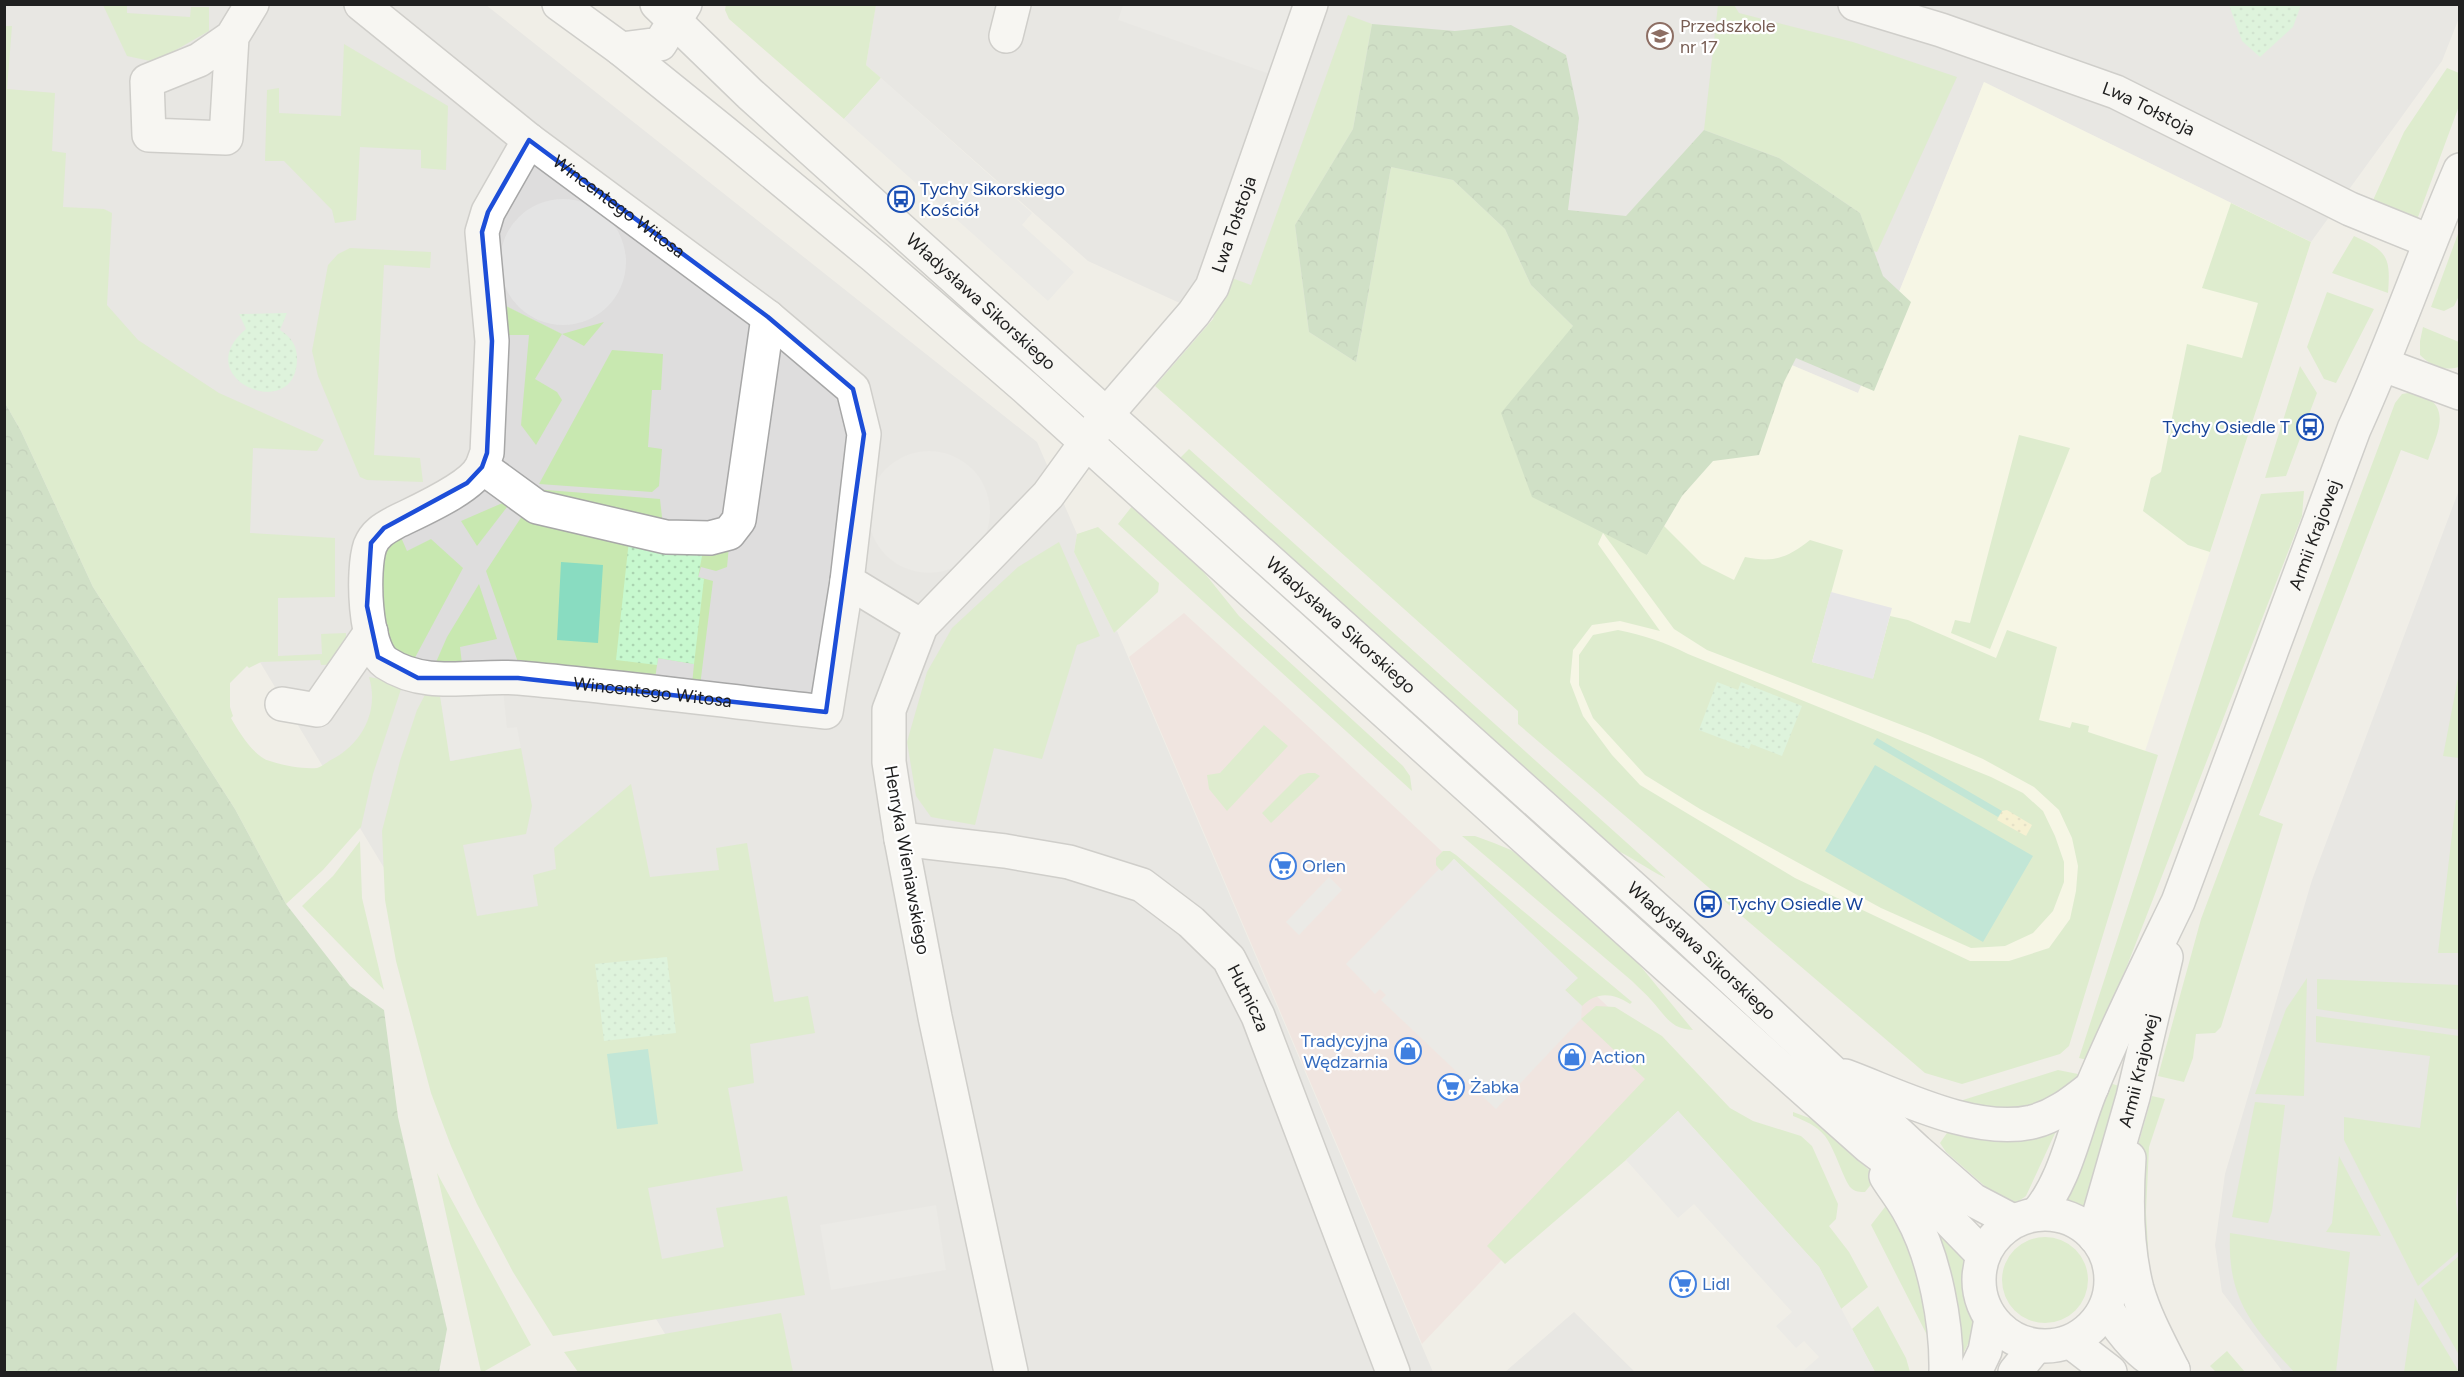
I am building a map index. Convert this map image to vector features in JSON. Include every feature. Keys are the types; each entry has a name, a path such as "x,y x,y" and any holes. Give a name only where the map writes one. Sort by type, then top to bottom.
{"street":[{"path":"232,37 252,4"},
{"name":"Wincentego Witosa","path":"360,4 529,140 768,317 853,389 864,434 847,581 826,712 518,678 447,680 418,678 387,664 378,657 371,632 366,580 369,548 373,539 389,525 467,483 482,467"},
{"name":"Władysława Sikorskiego","path":"559,4 621,50 875,257 1087,442 1868,1146 1900,1170 1983,1255"},
{"path":"1005,36 1014,4"},
{"name":"Lwa Tołstoja","path":"1106,415 1194,314 1212,287 1311,4"},
{"name":"Lwa Tołstoja","path":"1856,4 1941,30 2116,92 2350,209 2429,241"},
{"name":"Władysława Sikorskiego","path":"621,50 660,44 673,10 750,94 1106,415 1163,463 1646,900 1972,1200 2025,1218"},
{"path":"529,140 488,212 482,232 492,341 488,446 482,467 537,507 666,537 710,538 729,533 739,520 768,317"},
{"name":"Armii Krajowej","path":"2025,1218 2047,1202 2065,1162 2092,1087 2145,968 2178,902 2354,429 2384,365 2429,241 2460,170"},
{"path":"2384,365 2460,393"},
{"name":"Henryka Wieniawskiego","path":"1011,1372 935,1017 902,839 889,762 889,710 921,627 1048,495 1106,415"},
{"path":"847,581 921,627"},
{"path":"282,704 317,710 371,632"},
{"name":"Hutnicza","path":"902,839 1005,851 1069,862 1142,885 1191,922 1229,959 1258,1016 1393,1372"},
{"name":"Armii Krajowej","path":"2095,1237 2133,1097 2178,902"},
{"path":"1831,1071 1947,1114 1995,1125 2032,1122 2065,1109 2092,1087"},
{"path":"2133,1097 2127,1187 2129,1246 2140,1298 2174,1371"},
{"name":"Władysława Sikorskiego","path":"1868,1146 1912,1215 1930,1262 1947,1344 1946,1372"},
{"path":"2063,1216 2086,1228 2095,1237 2106,1252 2111,1270 2111,1290 2106,1308 2091,1328 2071,1342 2053,1347 2036,1347 2010,1337 1990,1319 1982,1304 1978,1288 1979,1271 1983,1255 2001,1230 2025,1218 2063,1216"},
{"path":"2106,1308 2114,1320 2156,1365 2174,1371"},
{"path":"1975,1372 1985,1351 1990,1319"},
{"path":"2071,1342 2110,1372"},
{"path":"2015,1372 2036,1347"}],"highlighted area":[{"path":"529,140 768,317 853,389 864,434 826,712 518,678 418,678 378,657 367,606 371,543 384,528 467,483 482,467 487,453 492,341 482,232 488,212"}],"shaded area":[{"path":"876,4 2460,5 2459,18 2442,61 2311,242 1984,82 1858,393 1701,327 1518,458 1088,261 866,65"},
{"path":"4,5 486,5 1037,442 1077,534 1074,552 1114,633 1117,631 1433,1372 688,1372 50,314 5,232"},
{"path":"1123,5 1298,5 1272,75 1118,20"},
{"path":"881,78 1032,213 1022,225 1074,272 1048,301 844,119"},
{"path":"1984,82 2311,242 2091,917 1957,1059 1518,711 1701,327 1858,393"},
{"path":"563,199 587,204 608,217 621,238 626,262 621,286 608,307 587,320 563,325 539,320 518,307 505,286 500,262 505,238 518,217 539,204"},
{"path":"929,451 952,455 972,469 986,489 990,512 986,535 972,555 952,569 929,573 906,569 886,555 872,535 868,512 872,489 886,469 906,455"},
{"path":"2459,490 2459,1372 2283,1372 2222,1292 2215,1245 2225,1174 2312,880"},
{"path":"1831,592 1892,608 1873,679 1812,662"},
{"path":"1184,613 1679,1073 1422,1344 1129,657"},
{"path":"439,689 503,689 507,728 517,727 521,748 450,761"},
{"path":"1454,859 1578,978 1565,990 1582,1006 1581,1019 1496,1109 1381,1000 1386,995 1380,989 1375,994 1346,964 1439,869 1442,871"},
{"path":"1329,877 1342,890 1299,935 1286,922"},
{"path":"1678,1111 1819,1267 1875,1372 1802,1372 1819,1357 1804,1341 1796,1348 1776,1326 1792,1312 1694,1204 1678,1218 1626,1160"},
{"path":"936,1205 946,1270 831,1290 820,1225"},
{"path":"1574,1312 1635,1372 1505,1372"}],"green space":[{"path":"726,4 876,5 866,65 881,78 844,119 729,19 725,10"},
{"path":"2229,4 2301,5 2293,27 2260,57 2242,41"},
{"path":"103,5 127,5 127,13 190,17 191,7 209,7 209,31 155,62 127,56"},
{"path":"1718,5 1734,5 1739,13 1853,42 1957,77 1877,252 1873,251 1860,213 1779,158 1704,130"},
{"path":"1348,15 1372,24 1353,129 1295,225 1309,332 1356,362 1391,167 1453,180 1505,229 1531,285 1573,326 1647,555 1664,526 1702,564 1734,580 1745,557 1780,558 1810,540 1843,550 1812,662 1873,678 1890,616 1908,620 1996,658 2007,630 2057,647 2039,720 2070,728 2072,722 2089,726 2088,732 2158,755 2069,1046 2060,1054 1962,1084 1925,1073 1518,724 1518,711 1155,386 1213,319 1229,277 1251,285","holes":["1603,533 1674,629 1707,650 1928,735 1983,759 2034,787 2059,810 2072,838 2078,866 2070,919 2049,948 2009,961 1970,961 1795,878 1640,785 1612,755 1583,716 1570,682 1573,650 1592,625 1620,621 1660,631 1598,544"]},
{"path":"1372,24 1455,31 1511,25 1566,55 1579,118 1568,210 1626,216 1704,130 1779,158 1860,213 1883,276 1911,302 1874,391 1796,358 1784,382 1759,455 1713,461 1682,496 1647,555 1532,497 1501,413 1573,326 1531,285 1505,229 1453,180 1391,167 1356,362 1309,332 1295,225 1353,129"},
{"path":"5,26 12,26 7,89 55,93 52,151 66,153 63,207 104,209 112,213 107,305 138,340 219,393 324,440 317,451 253,448 250,533 335,538 335,597 278,598 278,656 322,654 321,634 346,633 346,664 321,665 320,660 261,662 249,668 247,666 230,683 230,707 233,716 231,718 234,724 258,755 264,759 287,766 317,768 350,747 365,727 372,703 369,677 403,683 373,774 361,827 323,870 286,904 235,809 93,587 21,431 5,403"},
{"path":"344,44 448,106 446,170 421,168 421,150 360,147 356,220 335,223 332,210 284,161 265,161 267,90 279,88 279,113 341,116"},
{"path":"2447,68 2459,73 2459,106 2418,217 2407,220 2369,209 2404,132"},
{"path":"2231,203 2311,242 2210,552 2188,545 2143,511 2151,478 2161,472 2187,344 2242,358 2258,303 2202,288"},
{"path":"2459,231 2459,296 2454,306 2444,311 2431,307"},
{"path":"2354,236 2374,246 2384,256 2389,271 2388,293 2332,273"},
{"path":"350,248 431,252 430,268 384,265 374,455 420,458 423,482 367,480 360,477 318,376 312,351 328,265 338,254"},
{"path":"2327,292 2374,309 2336,383 2324,379 2307,347"},
{"path":"502,304 562,334 535,379 557,392 562,400 536,445 521,425 529,335 507,335"},
{"path":"287,313 280,330 290,339 296,350 297,359 292,379 281,389 265,392 249,388 236,378 229,364 231,347 246,329 239,314"},
{"path":"604,322 584,346 562,334"},
{"path":"2423,327 2459,342 2459,367 2438,367 2420,355"},
{"path":"612,350 663,354 661,390 652,390 648,447 662,449 659,486 652,492 539,484"},
{"path":"2300,366 2317,393 2286,476 2265,478"},
{"path":"2414,392 2426,397 2439,411 2440,420 2436,439 2428,460 2401,450 2259,815 2283,824 2221,1027 2215,1033 2196,1034 2193,1058 2184,1082 2158,1076 2201,919 2395,403 2402,394"},
{"path":"5,403 21,431 93,587 235,809 286,904 350,986 384,1010 398,1117 447,1329 439,1372 5,1372"},
{"path":"2019,435 2070,448 1990,649 1951,633 1955,620 1970,623"},
{"path":"1189,449 1666,878 1609,847 1178,460"},
{"path":"534,489 660,499 663,526"},
{"path":"2304,491 2302,516 2127,966 2087,1060 2079,1058 2261,494"},
{"path":"514,498 477,546 461,521"},
{"path":"1133,505 1186,550 1239,616 1403,766 1410,776 1412,791 1118,524"},
{"path":"524,513 729,546 727,567 716,571 701,567 698,577 713,581 700,686 692,685 694,664 658,658 655,679 519,665 486,571"},
{"path":"1098,527 1159,583 1158,592 1114,633 1074,552 1077,534"},
{"path":"400,535 407,551 431,539 463,568 410,667 391,644 382,608 381,567 389,544"},
{"path":"629,540 703,551 698,577 704,579 694,664 658,658 657,665 616,660"},
{"path":"1059,542 1100,636 1077,645 1042,759 994,748 975,825 931,817 916,796 907,742 927,672 952,628 1018,567"},
{"path":"561,562 603,565 598,643 557,640"},
{"path":"479,584 497,639 460,647 463,672 433,669 447,637"},
{"path":"1618,630 1662,642 1991,777 2023,793 2043,811 2064,862 2064,882 2053,911 2033,933 2005,946 1971,948 1881,908 1700,809 1645,775 1593,718 1579,685 1579,655 1593,635"},
{"path":"2459,673 2460,758 2443,756"},
{"path":"1717,682 1738,690 1741,682 1802,706 1782,756 1751,744 1749,749 1699,730"},
{"path":"429,687 439,689 451,761 521,748 532,806 526,834 463,845 477,916 538,906 533,875 556,869 554,848 631,784 650,877 719,870 716,848 747,843 774,1002 808,996 815,1033 750,1044 754,1083 728,1088 743,1171 648,1188 662,1259 724,1247 716,1208 787,1196 805,1295 553,1336 513,1272 477,1204 451,1146 431,1093 396,961 385,900 382,831 400,761 417,710"},
{"path":"1264,725 1288,746 1227,811 1209,789 1207,775 1220,773"},
{"path":"1877,738 2002,811 1998,817 1873,744"},
{"path":"1875,765 2033,856 1983,942 1825,851"},
{"path":"1308,773 1320,776 1271,823 1262,813 1300,775"},
{"path":"2456,800 2460,800 2459,953 2438,953"},
{"path":"1462,836 1475,836 1511,850 1533,866 1633,957 1693,1030 1673,1024 1632,981"},
{"path":"360,841 362,898 384,990 302,906 333,876"},
{"path":"1443,851 1450,851 1456,855 1632,1002 1630,1004 1605,995 1593,998 1582,1006 1565,990 1577,978 1454,859 1442,872 1436,865 1436,858"},
{"path":"667,957 676,1033 604,1041 595,964"},
{"path":"2307,978 2304,1096 2255,1094 2286,1009"},
{"path":"2317,979 2459,985 2459,1030 2317,1009"},
{"path":"1596,1006 1615,1007 1662,1036 1730,1108 1753,1121 1801,1136 1812,1146 1838,1204 1836,1219 1829,1226 1849,1252 1868,1287 1841,1309 1819,1267 1678,1111 1626,1160 1505,1264 1487,1246 1645,1079 1581,1019"},
{"path":"2316,1016 2459,1036 2460,1160 2456,1202 2459,1251 2418,1286 2344,1140 2344,1117 2420,1128 2430,1056 2316,1042"},
{"path":"648,1049 658,1124 617,1129 607,1054"},
{"path":"2058,1070 2078,1074 2075,1081 2039,1110 1960,1106 1963,1100"},
{"path":"2109,1083 2123,1087 2088,1216 2069,1206 2056,1204"},
{"path":"2152,1096 2165,1099 2149,1147 2146,1212 2150,1282 2145,1284 2138,1145"},
{"path":"2255,1102 2285,1105 2272,1211 2268,1223 2232,1217"},
{"path":"1793,1112 1812,1119 1877,1177 1865,1192 1854,1190 1848,1184 1822,1132 1793,1116"},
{"path":"1951,1127 2057,1129 2026,1196 2016,1203 2004,1203 1946,1152 1940,1143"},
{"path":"2339,1156 2381,1236 2326,1232 2332,1223"},
{"path":"437,1173 531,1345 483,1372 481,1372"},
{"path":"1892,1198 1934,1315 1930,1355 1927,1335 1871,1225"},
{"path":"1928,1221 1966,1257 1966,1289 1975,1318 1973,1334 1960,1360"},
{"path":"2230,1233 2350,1252 2336,1372 2294,1372 2266,1340 2245,1310 2238,1294 2230,1256"},
{"path":"2045,1237 2069,1244 2081,1256 2088,1280 2081,1304 2069,1316 2045,1323 2021,1316 2009,1304 2002,1280 2009,1256 2021,1244"},
{"path":"2459,1256 2459,1355 2421,1288"},
{"path":"2415,1298 2459,1372 2404,1372"},
{"path":"1878,1306 1906,1358 1910,1372 1875,1372 1852,1329"},
{"path":"781,1313 793,1372 578,1372 564,1352"},
{"path":"2227,1351 2245,1372 2216,1372 2210,1366"}],"sand":[{"path":"2007,810 2032,825 2026,836 1997,820 2002,811"}],"place":[{"name":"Przedszkole nr 17","path":"1660,36"},
{"name":"Tychy Sikorskiego Kościół","path":"901,199"},
{"name":"Tychy Osiedle T","path":"2310,427"},
{"name":"Orlen","path":"1283,866"},
{"name":"Tychy Osiedle W","path":"1708,904"},
{"name":"Tradycyjna Wędzarnia","path":"1408,1051"},
{"name":"Action","path":"1572,1057"},
{"name":"Żabka","path":"1451,1087"},
{"name":"Lidl","path":"1683,1284"}]}
